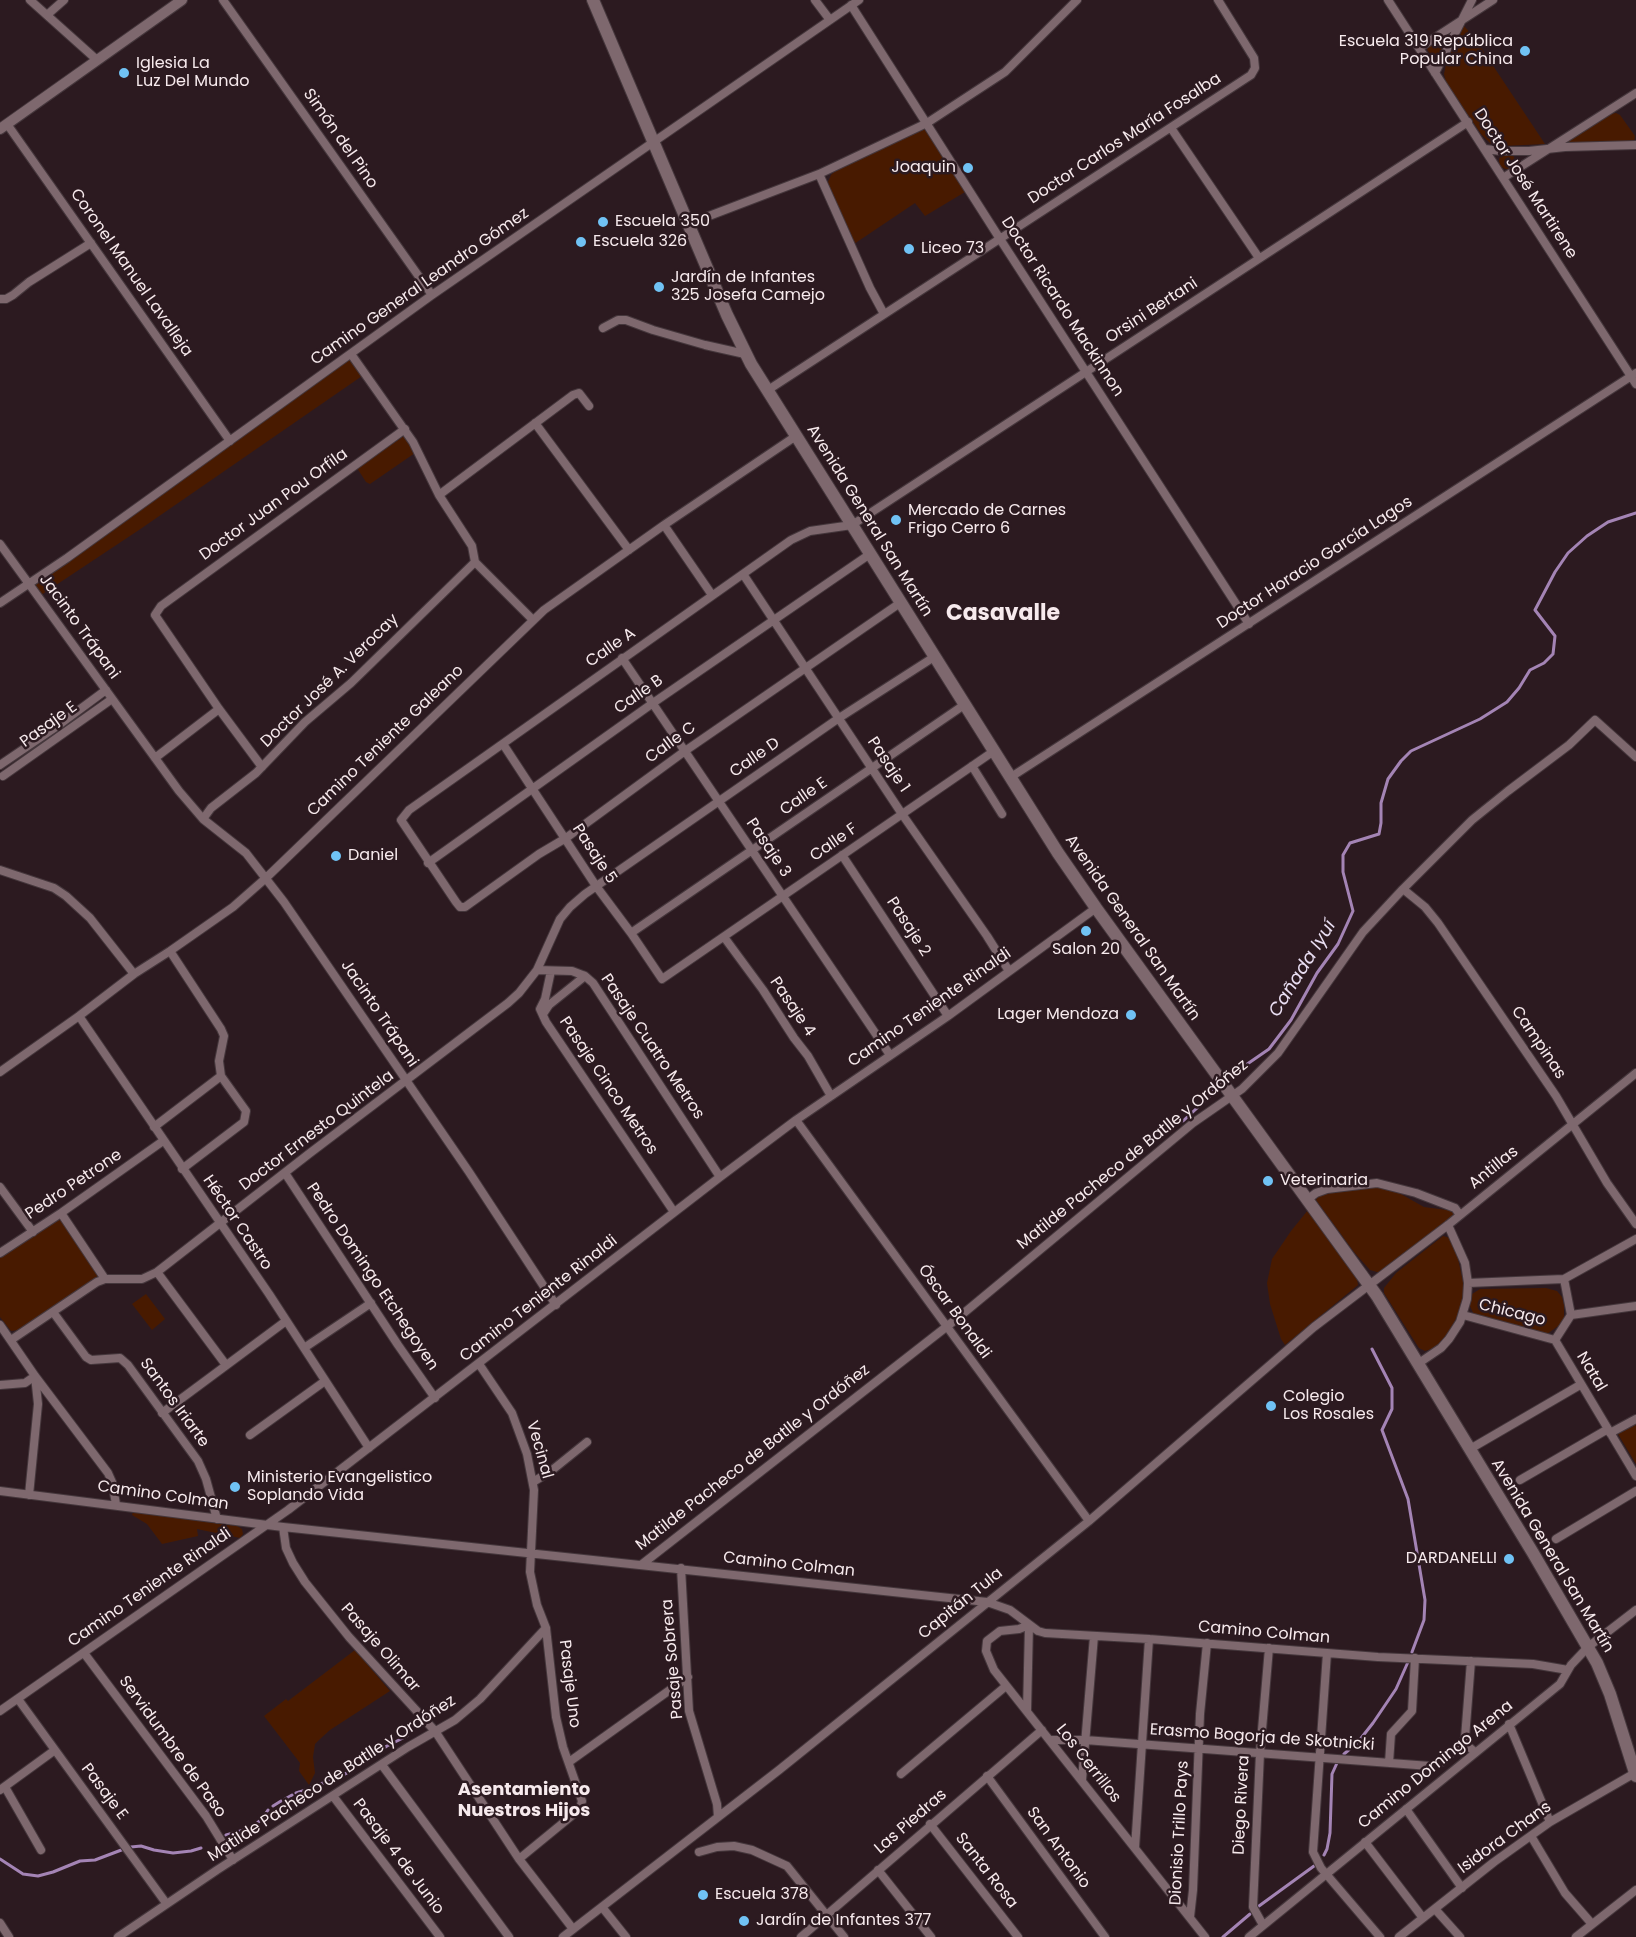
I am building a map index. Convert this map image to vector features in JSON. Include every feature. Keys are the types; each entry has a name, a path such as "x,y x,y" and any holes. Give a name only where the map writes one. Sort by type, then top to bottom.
{"main road":[{"name":"Avenida General San Martín","path":"593,0 745,354 1058,853 1370,1285 1419,1363 1588,1647 1610,1694 1636,1775"}],"street":[{"path":"30,0 98,60"},
{"path":"47,15 64,0"},
{"path":"4,126 182,0"},
{"name":"Simón del Pino","path":"223,0 432,295"},
{"path":"814,0 830,20"},
{"path":"688,224 819,174 927,123 1005,72 1077,0"},
{"name":"Doctor Carlos María Fosalba","path":"768,390 1251,75 1255,68 1252,54 1218,0"},
{"name":"Doctor José Martirene","path":"1388,0 1634,378"},
{"path":"1435,73 1472,0"},
{"path":"1419,48 1493,0"},
{"name":"Camino General Leandro Gómez","path":"0,603 67,558 432,295 855,3"},
{"name":"Doctor Ricardo Mackinnon","path":"855,3 1000,239 1249,624"},
{"path":"1503,178 1636,93"},
{"name":"Orsini Bertani","path":"852,525 1468,122"},
{"name":"Coronel Manuel Lavalleja","path":"4,126 91,243 230,441"},
{"path":"1171,128 1259,258"},
{"path":"1485,149 1501,151 1636,145"},
{"path":"819,174 884,314"},
{"path":"0,299 13,295 29,282 91,243"},
{"path":"603,328 618,320 626,320 705,345 745,354"},
{"path":"351,354 418,450 439,495 472,546 475,562 532,620"},
{"name":"Doctor Horacio García Lagos","path":"1011,777 1634,378"},
{"path":"439,495 573,395 579,393 589,406"},
{"path":"535,423 628,550"},
{"name":"Doctor Juan Pou Orfila","path":"219,709 155,615 161,606 405,429"},
{"name":"Camino Teniente Galeano","path":"0,1072 134,974 233,907 266,878 532,620 580,583 796,436"},
{"path":"664,525 712,595"},
{"name":"Calle A","path":"429,863 400,820 409,810 622,658 804,533 852,525"},
{"name":"Jacinto Trápani","path":"0,544 178,791 203,819 246,853 284,902 469,1172 556,1305"},
{"name":"Calle B","path":"429,863 653,703 870,554"},
{"name":"Doctor José A. Verocay","path":"203,819 211,808 262,767 305,722 351,683 475,562"},
{"name":"Pasaje 1","path":"743,574 1009,971"},
{"name":"Calle C","path":"429,863 460,908 469,905 685,751 900,603"},
{"name":"Calle D","path":"596,886 839,718 934,657"},
{"name":"Pasaje 3","path":"622,658 890,1055"},
{"name":"Pasaje E","path":"3,776 25,761 106,690"},
{"name":"Pasaje E","path":"0,765 112,699"},
{"name":"Calle E","path":"631,933 964,705"},
{"path":"155,758 219,709 262,767"},
{"name":"Matilde Pacheco de Batlle y Ordóñez","path":"641,1565 946,1326 1193,1123 1250,1081 1278,1053 1364,932 1402,890 1472,820 1569,745 1594,720 1636,758"},
{"name":"Pasaje 5","path":"503,744 596,886 662,980"},
{"path":"21,751 25,761"},
{"name":"Calle F","path":"662,980 994,751"},
{"path":"972,766 1002,814"},
{"name":"Pasaje 2","path":"842,855 948,1016"},
{"path":"0,870 54,888 66,896 90,918 134,974"},
{"name":"Doctor Ernesto Quintela","path":"105,1279 137,1280 157,1272 508,1003 537,970 560,919 596,886"},
{"name":"Campinas","path":"1402,890 1425,907 1438,923 1573,1124 1607,1183 1636,1224"},
{"name":"Camino Teniente Rinaldi","path":"0,1711 266,1525 796,1120 948,1016 1096,908"},
{"name":"Pasaje 4","path":"724,937 808,1056 831,1096"},
{"path":"170,951 224,1036 219,1055 221,1076 246,1112 244,1122 182,1169"},
{"name":"Pasaje Cuatro Metros","path":"537,970 572,971 585,976 593,983 720,1177"},
{"name":"Pasaje Cinco Metros","path":"550,971 545,999 540,1010 674,1212"},
{"path":"543,1014 549,1005 585,976"},
{"name":"Héctor Castro","path":"79,1016 286,1321 369,1448"},
{"name":"Antillas","path":"1370,1285 1636,1073"},
{"path":"154,1127 221,1076"},
{"name":"Óscar Bonaldi","path":"796,1120 1089,1521"},
{"name":"Pedro Petrone","path":"0,1253 163,1141"},
{"name":"Pedro Domingo Etchegoyen","path":"285,1173 435,1398"},
{"path":"1308,1199 1320,1190 1377,1183 1416,1193 1455,1208 1460,1215"},
{"path":"0,1187 33,1232"},
{"path":"11,1341 92,1285 105,1279 61,1213"},
{"path":"1419,1363 1441,1348 1455,1331 1463,1316 1467,1299 1468,1283 1462,1254 1448,1225"},
{"path":"1468,1283 1564,1279 1636,1239"},
{"path":"157,1272 226,1365"},
{"path":"1555,1340 1571,1315 1564,1279"},
{"name":"Capitán Tula","path":"563,1937 836,1725 1089,1521 1299,1339 1370,1285"},
{"path":"303,1348 371,1303"},
{"name":"Chicago","path":"1571,1315 1636,1306"},
{"name":"Santos Iriarte","path":"53,1312 86,1357 91,1360 120,1358 124,1360 198,1461 206,1479 217,1519"},
{"name":"Chicago","path":"1463,1316 1555,1340"},
{"path":"162,1413 286,1321"},
{"path":"0,1325 108,1473 116,1504"},
{"name":"Natal","path":"1555,1340 1636,1476"},
{"name":"Vecinal","path":"479,1364 512,1413 527,1454 534,1490 530,1554"},
{"path":"0,1385 25,1383 35,1376"},
{"path":"29,1495 38,1404 35,1376"},
{"path":"250,1435 325,1381"},
{"path":"1470,1449 1580,1385"},
{"path":"1520,1480 1609,1431 1636,1419"},
{"path":"533,1482 551,1471 587,1442"},
{"name":"Camino Colman","path":"0,1491 283,1527 987,1602 1010,1610 1029,1625 1045,1633 1327,1653 1533,1664 1568,1670"},
{"path":"1556,1539 1636,1491"},
{"name":"Pasaje Olimar","path":"283,1527 286,1548 305,1582 349,1637 435,1731 519,1859 573,1929"},
{"name":"Pasaje Uno","path":"519,1859 580,1809 582,1801 563,1747 556,1717 546,1628 534,1592 530,1572 530,1554"},
{"name":"Pasaje Sobrera","path":"681,1568 689,1711 717,1804 718,1817"},
{"name":"Camino Domingo Arena","path":"1249,1937 1560,1684 1568,1670 1588,1647 1636,1610"},
{"path":"1027,1711 1029,1625"},
{"name":"Los Cerrillos","path":"1029,1625 1020,1629 1000,1631 987,1641 986,1651 989,1661 1006,1686 1205,1937"},
{"name":"Matilde Pacheco de Batlle y Ordóñez","path":"118,1937 166,1903 467,1712 546,1628"},
{"path":"1082,1780 1094,1636"},
{"path":"1135,1848 1149,1639"},
{"name":"Dionisio Trillo Pays","path":"1190,1917 1207,1643"},
{"name":"Diego Rivera","path":"1263,1925 1252,1907 1260,1753 1269,1648"},
{"name":"Servidumbre de Paso","path":"84,1653 206,1816 233,1860"},
{"path":"1327,1653 1313,1852 1321,1868 1380,1937"},
{"path":"1389,1763 1391,1734 1412,1711 1415,1658"},
{"path":"1471,1661 1463,1742 1475,1752"},
{"path":"569,1762 688,1677"},
{"path":"901,1774 1006,1686"},
{"name":"Pasaje E","path":"18,1699 166,1903"},
{"path":"1509,1724 1550,1822"},
{"name":"Las Piedras","path":"801,1937 1042,1730"},
{"name":"Erasmo Bogorja de Skotnicki","path":"1050,1740 1085,1740 1426,1766 1442,1762 1463,1742"},
{"path":"41,1850 3,1789 55,1750"},
{"path":"382,1764 509,1937"},
{"name":"Isidora Chans","path":"1399,1937 1550,1822 1636,1775"},
{"name":"San Antonio","path":"987,1776 1105,1937"},
{"name":"Pasaje 4 de Junio","path":"333,1796 440,1937"},
{"path":"1406,1809 1462,1888"},
{"name":"Santa Rosa","path":"930,1824 1018,1937"},
{"path":"1531,1836 1565,1893 1592,1924"},
{"path":"1365,1842 1423,1918"},
{"path":"699,1852 717,1847 734,1846 752,1850 787,1866 844,1937"},
{"path":"878,1870 931,1937"},
{"path":"1576,1937 1636,1890"},
{"path":"602,1907 626,1937"},
{"path":"1435,1909 1460,1937"},
{"path":"0,1923 9,1937"}],"shaded area":[{"path":"1464,26 1474,37 1545,144 1502,146 1491,144 1481,134 1446,82 1444,74 1447,60"},
{"path":"1440,39 1446,43 1440,55 1433,57 1427,48"},
{"path":"1610,114 1620,115 1635,136 1634,142 1569,143 1567,141"},
{"path":"926,130 965,192 925,216 915,203 854,244 830,190 828,182 831,175 839,167"},
{"path":"1507,153 1513,155 1515,161 1513,167 1507,169 1501,167 1499,161 1501,155"},
{"path":"351,354 365,374 38,597 29,584"},
{"path":"404,436 415,453 370,484 366,482 357,468"},
{"path":"1379,1185 1424,1207 1452,1211 1454,1214 1453,1218 1377,1272 1370,1270 1354,1252 1316,1200 1320,1193"},
{"path":"1308,1210 1357,1279 1358,1285 1285,1345 1270,1304 1267,1283 1272,1259"},
{"path":"59,1220 62,1221 98,1274 97,1277 18,1330 11,1331 0,1317 0,1258"},
{"path":"1443,1236 1450,1238 1456,1250 1464,1286 1463,1298 1458,1315 1448,1333 1435,1348 1425,1351 1419,1348 1384,1293 1384,1288 1396,1273"},
{"path":"1546,1288 1557,1291 1564,1305 1564,1318 1561,1324 1547,1334 1474,1315 1470,1306 1472,1294 1480,1289"},
{"path":"146,1294 165,1319 152,1330 132,1304"},
{"path":"1636,1425 1636,1464 1618,1434"},
{"path":"133,1512 237,1526 242,1529 243,1534 240,1538 197,1529 198,1536 162,1544 147,1524 132,1515"},
{"path":"355,1650 390,1691 330,1730 315,1744 313,1757 315,1773 309,1785 299,1771 300,1763 264,1716 286,1699 288,1701"}],"waterway":[{"name":"Cañada Iyuí","path":"1227,1078 1269,1049 1291,1020 1317,973 1338,944 1353,911 1343,872 1343,855 1350,843 1379,834 1381,803 1388,779 1401,761 1411,751 1480,719 1507,702 1530,670 1544,663 1553,654 1555,636 1535,610 1555,572 1568,553 1587,536 1608,522 1636,513"},
{"name":"Cañada Iyuí","path":"1183,1121 1217,1087"},
{"path":"1372,1349 1392,1388 1392,1409 1382,1430 1408,1499 1425,1600 1424,1620 1412,1652"},
{"path":"1344,1754 1358,1742 1373,1723 1396,1689 1408,1662"},
{"path":"311,1788 347,1773 387,1746 407,1736"},
{"path":"1324,1855 1330,1833 1332,1774 1337,1763"},
{"path":"296,1793 309,1789"},
{"path":"285,1799 292,1795"},
{"path":"273,1806 281,1801"},
{"path":"226,1835 251,1828 262,1819 268,1810"},
{"path":"131,1847 141,1846 173,1853 201,1848"},
{"path":"0,1859 23,1874 38,1876 80,1861 95,1860 124,1849"},
{"path":"1259,1906 1314,1866"},
{"path":"1223,1937 1250,1914"}],"place":[{"name":"Escuela 319 República Popular China","path":"1525,51"},
{"name":"Iglesia La Luz Del Mundo","path":"124,73"},
{"name":"Joaquin","path":"968,168"},
{"name":"Escuela 350","path":"603,222"},
{"name":"Escuela 326","path":"581,242"},
{"name":"Liceo 73","path":"909,249"},
{"name":"Jardín de Infantes 325 Josefa Camejo","path":"659,287"},
{"name":"Mercado de Carnes Frigo Cerro 6","path":"896,520"},
{"name":"Daniel","path":"336,856"},
{"name":"Salon 20","path":"1086,931"},
{"name":"Lager Mendoza","path":"1131,1015"},
{"name":"Veterinaria","path":"1268,1181"},
{"name":"Colegio Los Rosales","path":"1271,1406"},
{"name":"Ministerio Evangelistico Soplando Vida","path":"235,1487"},
{"name":"DARDANELLI","path":"1509,1559"},
{"name":"Escuela 378","path":"703,1895"},
{"name":"Jardín de Infantes 377","path":"744,1921"}],"district":[{"name":"Casavalle","path":"1003,614"},
{"name":"Asentamiento Nuestros Hijos","path":"524,1800"}]}
